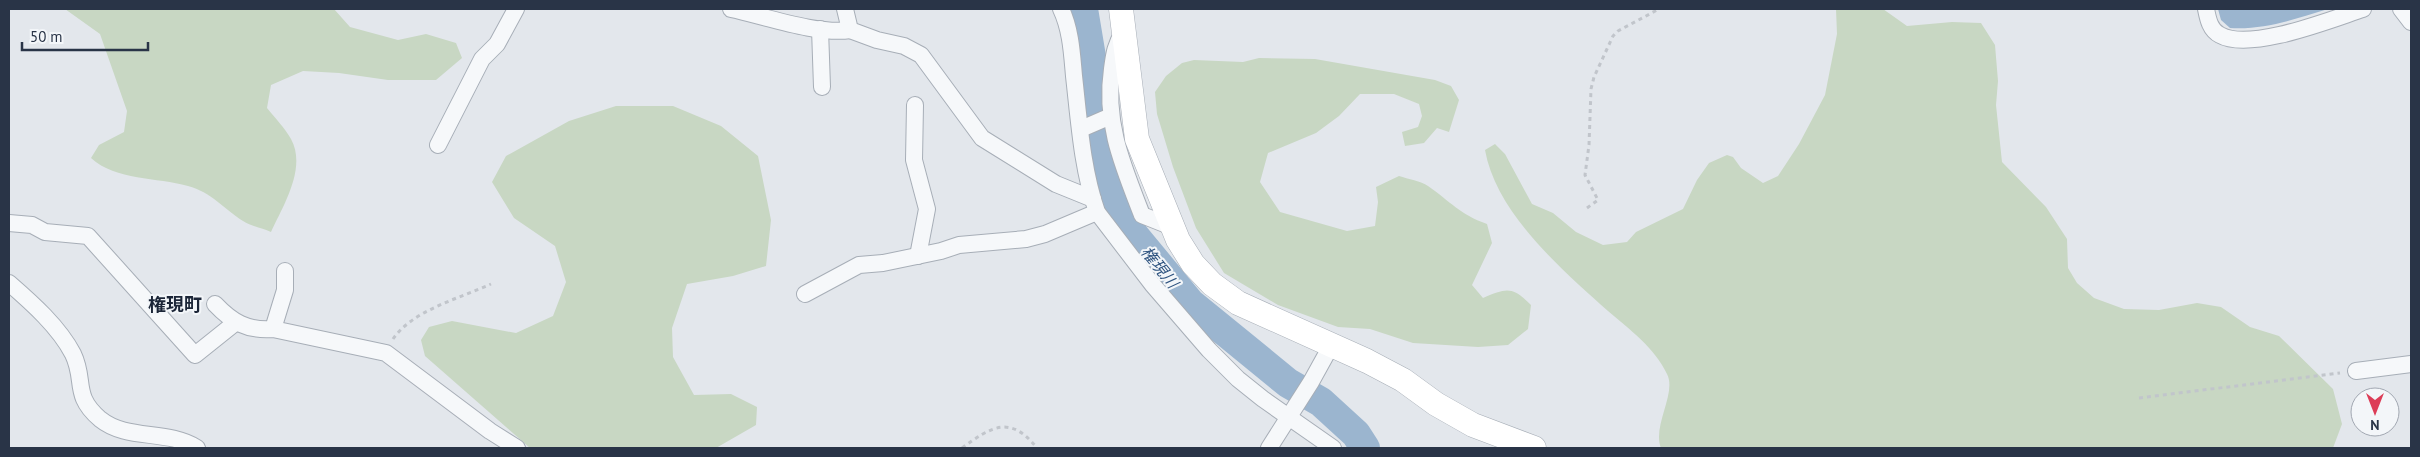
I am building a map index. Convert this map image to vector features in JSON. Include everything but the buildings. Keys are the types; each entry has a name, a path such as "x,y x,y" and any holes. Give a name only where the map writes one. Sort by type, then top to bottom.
{"street":[{"path":"438,144 482,59 497,44 516,9"},
{"path":"731,9 820,29 850,30 877,40 904,46 921,55 982,138 1056,184 1095,205 1152,284 1209,350 1238,379 1292,411 1333,448"},
{"path":"845,9 850,30"},
{"path":"1061,9 1069,36 1085,128 1095,205"},
{"path":"2206,9 2211,28 2220,36 2233,39 2276,37 2363,9"},
{"path":"2401,9 2411,22"},
{"path":"1123,20 1116,43 1108,118 1120,157 1142,215 1172,227"},
{"path":"1123,20 1132,113 1137,139 1172,227 1193,264 1212,284 1238,303 1332,344 1403,380 1436,404 1473,425 1534,448"},
{"path":"820,29 822,87"},
{"path":"915,105 914,160 927,210 918,256"},
{"path":"1085,128 1108,118"},
{"path":"805,294 859,265 918,256 959,245 1026,239 1046,234 1095,205"},
{"path":"9,223 32,224 46,232 88,236 195,355 235,323"},
{"path":"273,329 285,290 285,270"},
{"path":"9,284 56,329 66,343 78,370 83,399 101,420 113,428 128,432 167,436 186,441 197,448"},
{"path":"215,304 235,323 241,326 260,330 273,329 386,353 490,431 517,448"},
{"path":"1269,448 1311,382 1332,344"},
{"path":"2356,371 2411,364"}],"path":[{"path":"1587,208 1598,200 1585,175 1589,144 1591,89 1594,77 1613,36 1618,30 1659,9"},
{"path":"386,353 401,327 420,314 491,284"},
{"path":"2139,398 2356,371"},
{"path":"962,448 992,428 1002,426 1012,428 1030,439 1037,448"}],"green space":[{"path":"65,9 334,9 350,27 398,40 426,34 456,43 462,58 436,80 388,80 339,73 303,71 271,85 267,108 291,139 295,150 296,162 292,187 271,232 243,221 204,192 176,183 125,175 112,171 91,158 99,145 124,132 127,111 100,34"},
{"path":"1836,9 1883,9 1907,26 1952,22 1981,23 1995,45 1998,81 1996,105 2002,162 2046,207 2067,239 2068,268 2077,283 2094,298 2124,309 2159,310 2197,303 2221,307 2250,327 2279,336 2333,389 2342,424 2333,448 1661,448 1660,430 1669,390 1667,374 1662,364 1641,340 1571,277 1533,239 1502,196 1485,150 1495,144 1505,154 1532,204 1553,213 1576,232 1603,245 1627,242 1636,232 1683,209 1697,180 1709,163 1727,155 1733,157 1741,168 1763,183 1778,176 1799,144 1825,95 1837,34"},
{"path":"1259,58 1315,59 1435,80 1451,86 1459,100 1449,132 1437,128 1424,143 1405,146 1402,132 1418,127 1422,116 1419,104 1394,94 1360,94 1339,116 1316,133 1268,153 1260,182 1280,212 1347,231 1375,226 1378,202 1376,187 1399,176 1425,184 1462,212 1487,224 1492,243 1472,285 1483,298 1504,291 1519,294 1531,305 1528,329 1508,345 1478,347 1413,343 1370,329 1338,327 1278,305 1224,273 1196,228 1173,167 1157,114 1155,92 1166,76 1182,63 1194,60 1243,62"},
{"path":"616,106 673,106 721,126 758,156 771,220 766,266 733,276 687,284 672,328 673,357 694,395 731,394 757,407 756,425 716,448 530,448 425,356 421,340 429,327 452,321 516,333 553,316 566,282 555,246 514,218 492,182 506,156 569,121"}],"water":[{"path":"2218,9 2328,9 2280,23 2230,28 2221,20"}],"waterway":[{"name":"権現川","path":"1083,9 1093,69 1092,112 1098,142 1122,215 1133,234 1190,303 1288,383 1321,402 1356,434 1365,448"}],"district":[{"name":"権現町","path":"175,305"}]}
